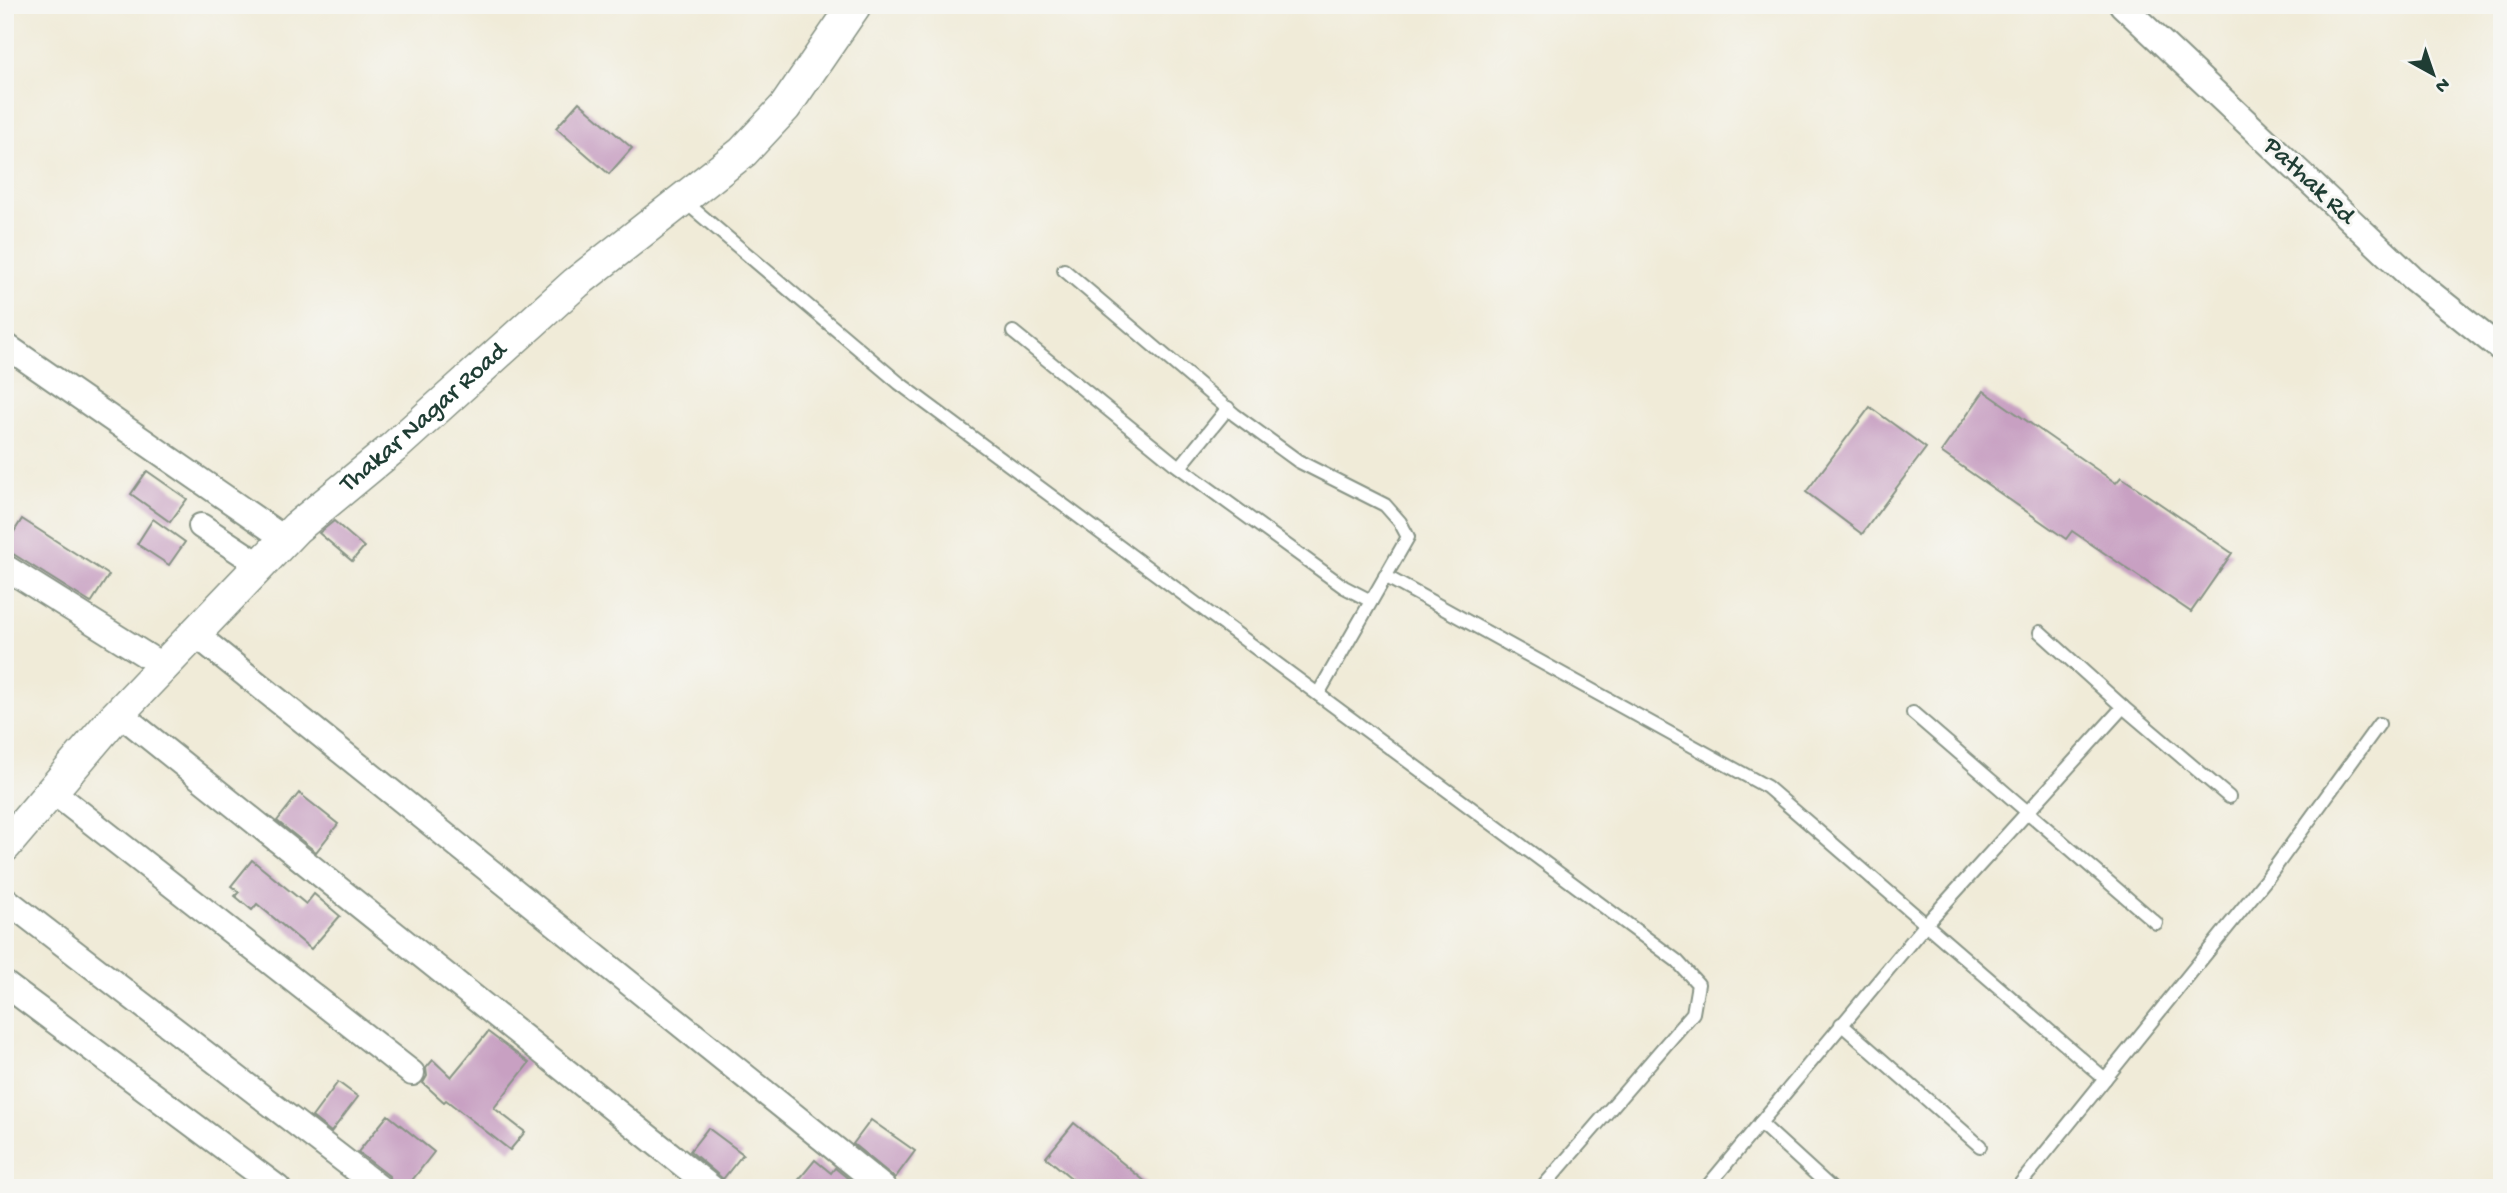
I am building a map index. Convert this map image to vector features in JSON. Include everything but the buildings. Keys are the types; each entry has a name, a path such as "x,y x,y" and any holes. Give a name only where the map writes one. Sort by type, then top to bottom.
{"street":[{"name":"Thakar Nagar Road","path":"5,846 119,713 285,539 394,447 576,283 743,152 785,107 855,5"},
{"name":"Pathak Rd","path":"2122,5 2412,278 2502,351"},
{"path":"5,345 285,539"},
{"path":"201,526 260,565"},
{"path":"5,567 163,666"},
{"path":"194,633 884,1188"},
{"path":"119,713 712,1188"},
{"path":"51,791 412,1073"},
{"path":"5,899 380,1188"},
{"path":"5,984 278,1188"}],"lane":[{"path":"683,200 899,383 1677,961 1698,984 1693,1013 1542,1188"},
{"path":"1064,270 1227,408 1298,461 1385,505 1400,522 1408,537 1318,694"},
{"path":"1013,332 1180,467 1344,587 1371,601"},
{"path":"1180,467 1227,408"},
{"path":"1385,576 1767,787 2105,1079"},
{"path":"2040,632 2229,797"},
{"path":"1706,1188 1926,923 2123,707"},
{"path":"1913,713 2157,923"},
{"path":"2017,1188 2268,877 2379,724"},
{"path":"1841,1024 1980,1146"},
{"path":"1760,1123 1831,1188"}]}
